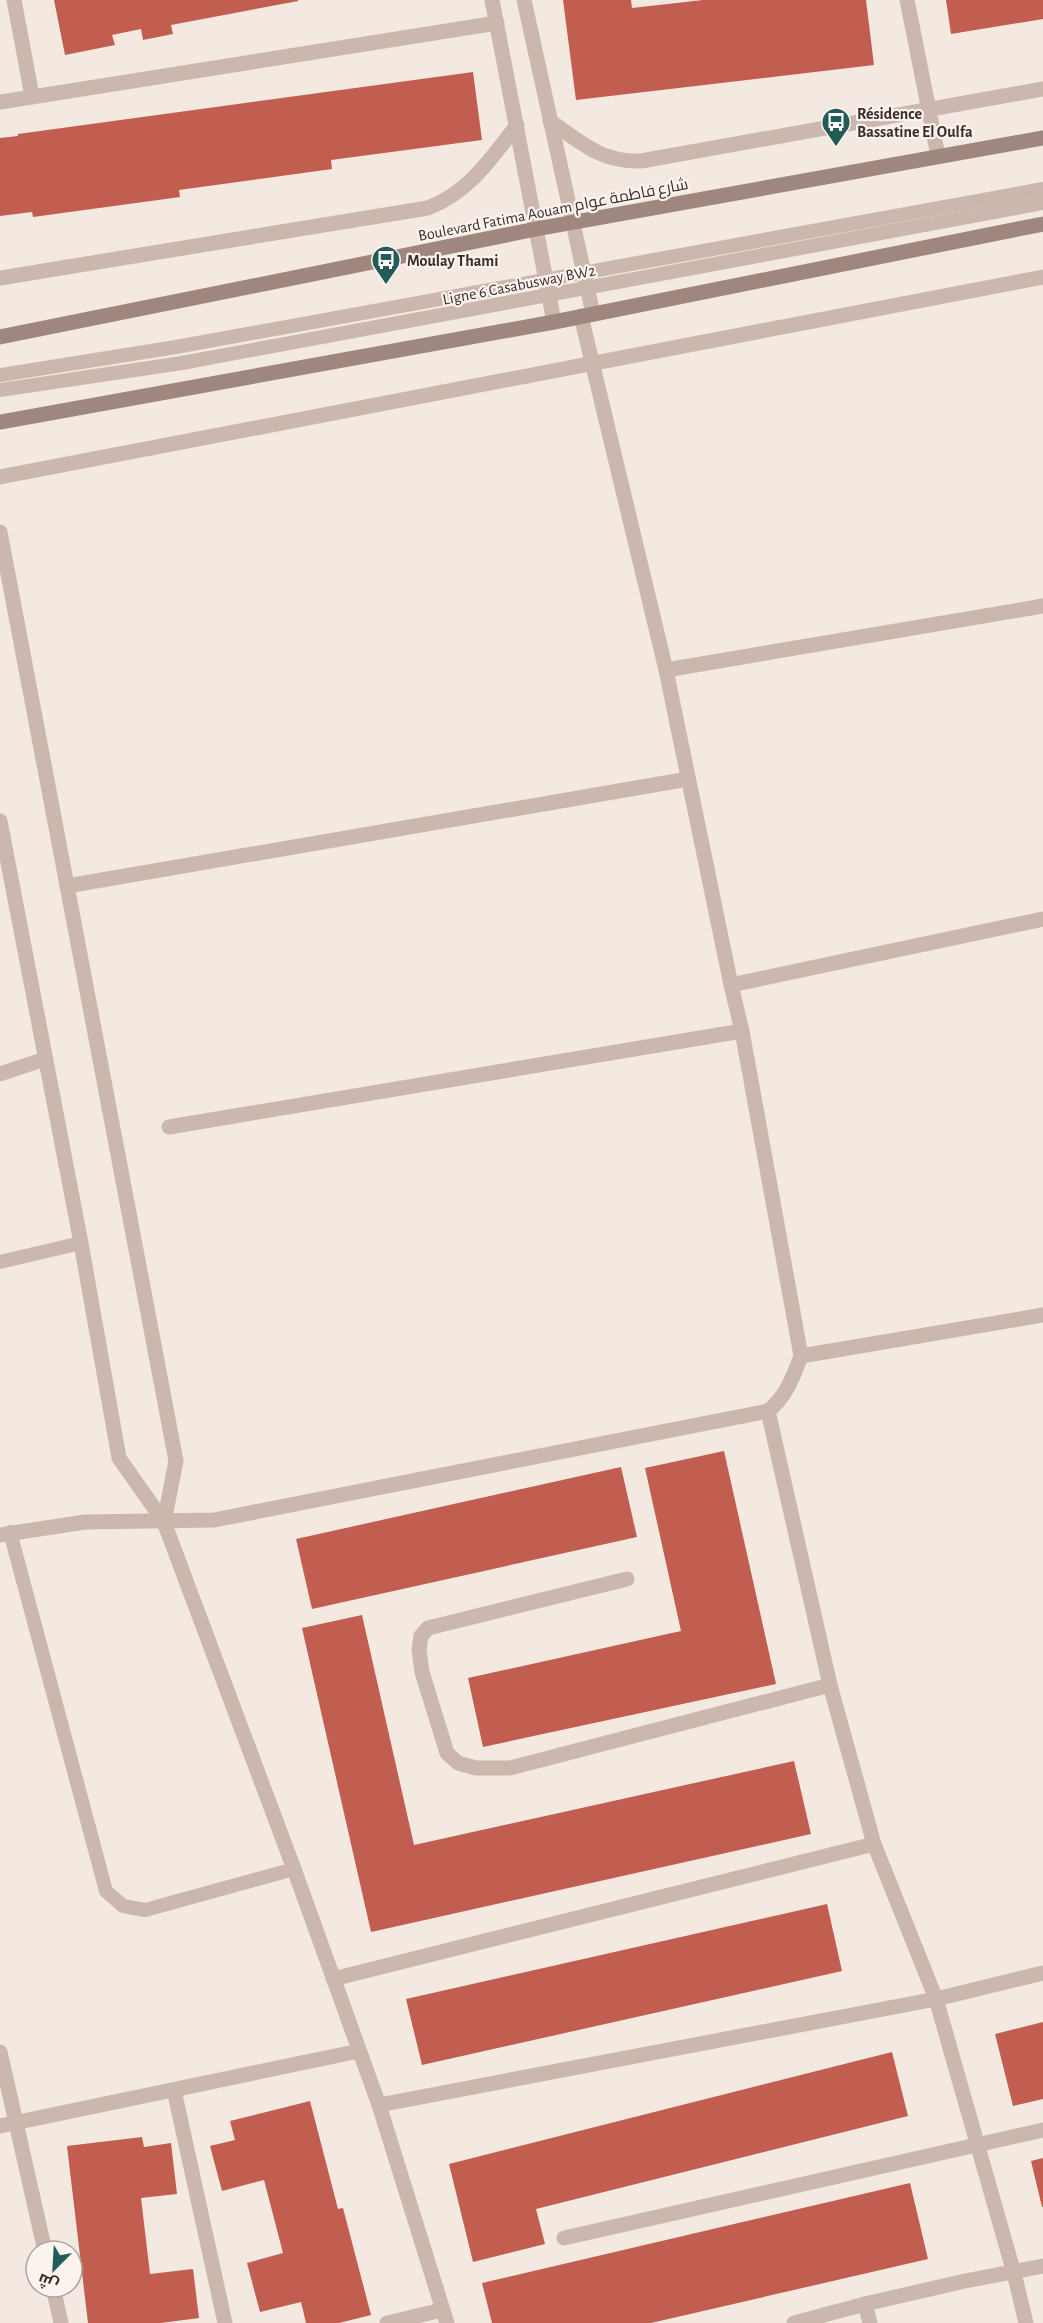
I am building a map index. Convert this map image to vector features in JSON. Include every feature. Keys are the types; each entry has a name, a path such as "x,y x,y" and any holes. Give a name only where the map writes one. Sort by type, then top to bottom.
{"main road":[{"name":"Boulevard Fatima Aouam شارع فاطمة عوام","path":"0,337 536,229 1043,138"},
{"path":"0,423 554,322 1043,224"}],"street":[{"path":"14,0 32,96"},
{"path":"492,0 554,322"},
{"path":"5,1534 85,1522 214,1520 768,1411 779,1403 789,1387 801,1356 742,1031 730,985 666,670 592,364 587,288 524,0"},
{"path":"907,0 938,156"},
{"path":"0,102 497,23"},
{"path":"550,121 592,151 605,157 623,161 641,161 1043,88"},
{"path":"0,278 428,208 446,201 475,178 517,125"},
{"path":"0,477 1043,277"},
{"path":"0,532 176,1461 164,1522"},
{"path":"666,670 1043,606"},
{"path":"67,886 688,779"},
{"path":"0,821 81,1243 119,1458 164,1522 294,1869 379,2105 444,2316 387,2323"},
{"path":"730,985 1043,919"},
{"path":"169,1127 742,1031"},
{"path":"0,1074 45,1059"},
{"path":"801,1356 1043,1315"},
{"path":"768,1411 830,1685 873,1844 936,1999 1014,2273 1026,2323"},
{"path":"627,1579 428,1628 421,1636 419,1650 422,1672 447,1753 458,1763 477,1768 510,1768 830,1685"},
{"path":"333,1979 873,1844"},
{"path":"379,2105 936,1999 1043,1973"},
{"path":"8,2124 358,2051"},
{"path":"0,2052 8,2124 42,2239"},
{"path":"174,2090 225,2323"},
{"path":"564,2238 1043,2130"},
{"path":"794,2323 964,2281 1043,2266"},
{"path":"56,2299 61,2323"},
{"path":"865,2304 870,2323"}],"lane":[{"name":"Ligne 6 Casabusway BW2","path":"0,390 182,363 547,287 584,273 1043,189"},
{"name":"Ligne 6 Casabusway BW2","path":"0,375 547,287 587,288 1043,203"},
{"path":"0,1262 81,1243"},
{"path":"5,1534 106,1891 123,1906 145,1910 294,1869"}],"building":[{"path":"54,0 298,1 171,25 173,34 143,40 141,29 112,35 115,45 65,55"},
{"path":"563,0 631,0 632,8 703,0 866,0 874,65 576,100"},
{"path":"946,0 1043,0 1043,19 951,34"},
{"path":"473,72 482,140 331,160 332,169 179,190 180,197 33,217 32,212 0,216 0,138"},
{"path":"724,1451 776,1684 483,1747 468,1678 681,1631 645,1468"},
{"path":"621,1467 637,1537 312,1609 296,1539"},
{"path":"362,1615 414,1845 794,1761 811,1834 371,1932 302,1628"},
{"path":"827,1904 842,1971 422,2065 406,1999"},
{"path":"1043,2022 1043,2099 1013,2106 995,2034"},
{"path":"892,2052 908,2116 536,2209 545,2244 473,2262 449,2164"},
{"path":"310,2101 338,2209 343,2208 371,2315 339,2323 306,2323 301,2302 260,2312 247,2263 283,2253 264,2180 222,2191 210,2146 235,2140 230,2121"},
{"path":"142,2137 144,2147 171,2143 177,2194 141,2198 150,2274 193,2269 199,2318 161,2323 88,2323 84,2289 84,2239 78,2239 67,2146"},
{"path":"1043,2158 1043,2207 1042,2207 1031,2161"},
{"path":"910,2183 928,2259 651,2323 492,2323 482,2283"}],"place":[{"name":"Résidence Bassatine El Oulfa","path":"836,148"},
{"name":"Moulay Thami","path":"386,286"}]}
